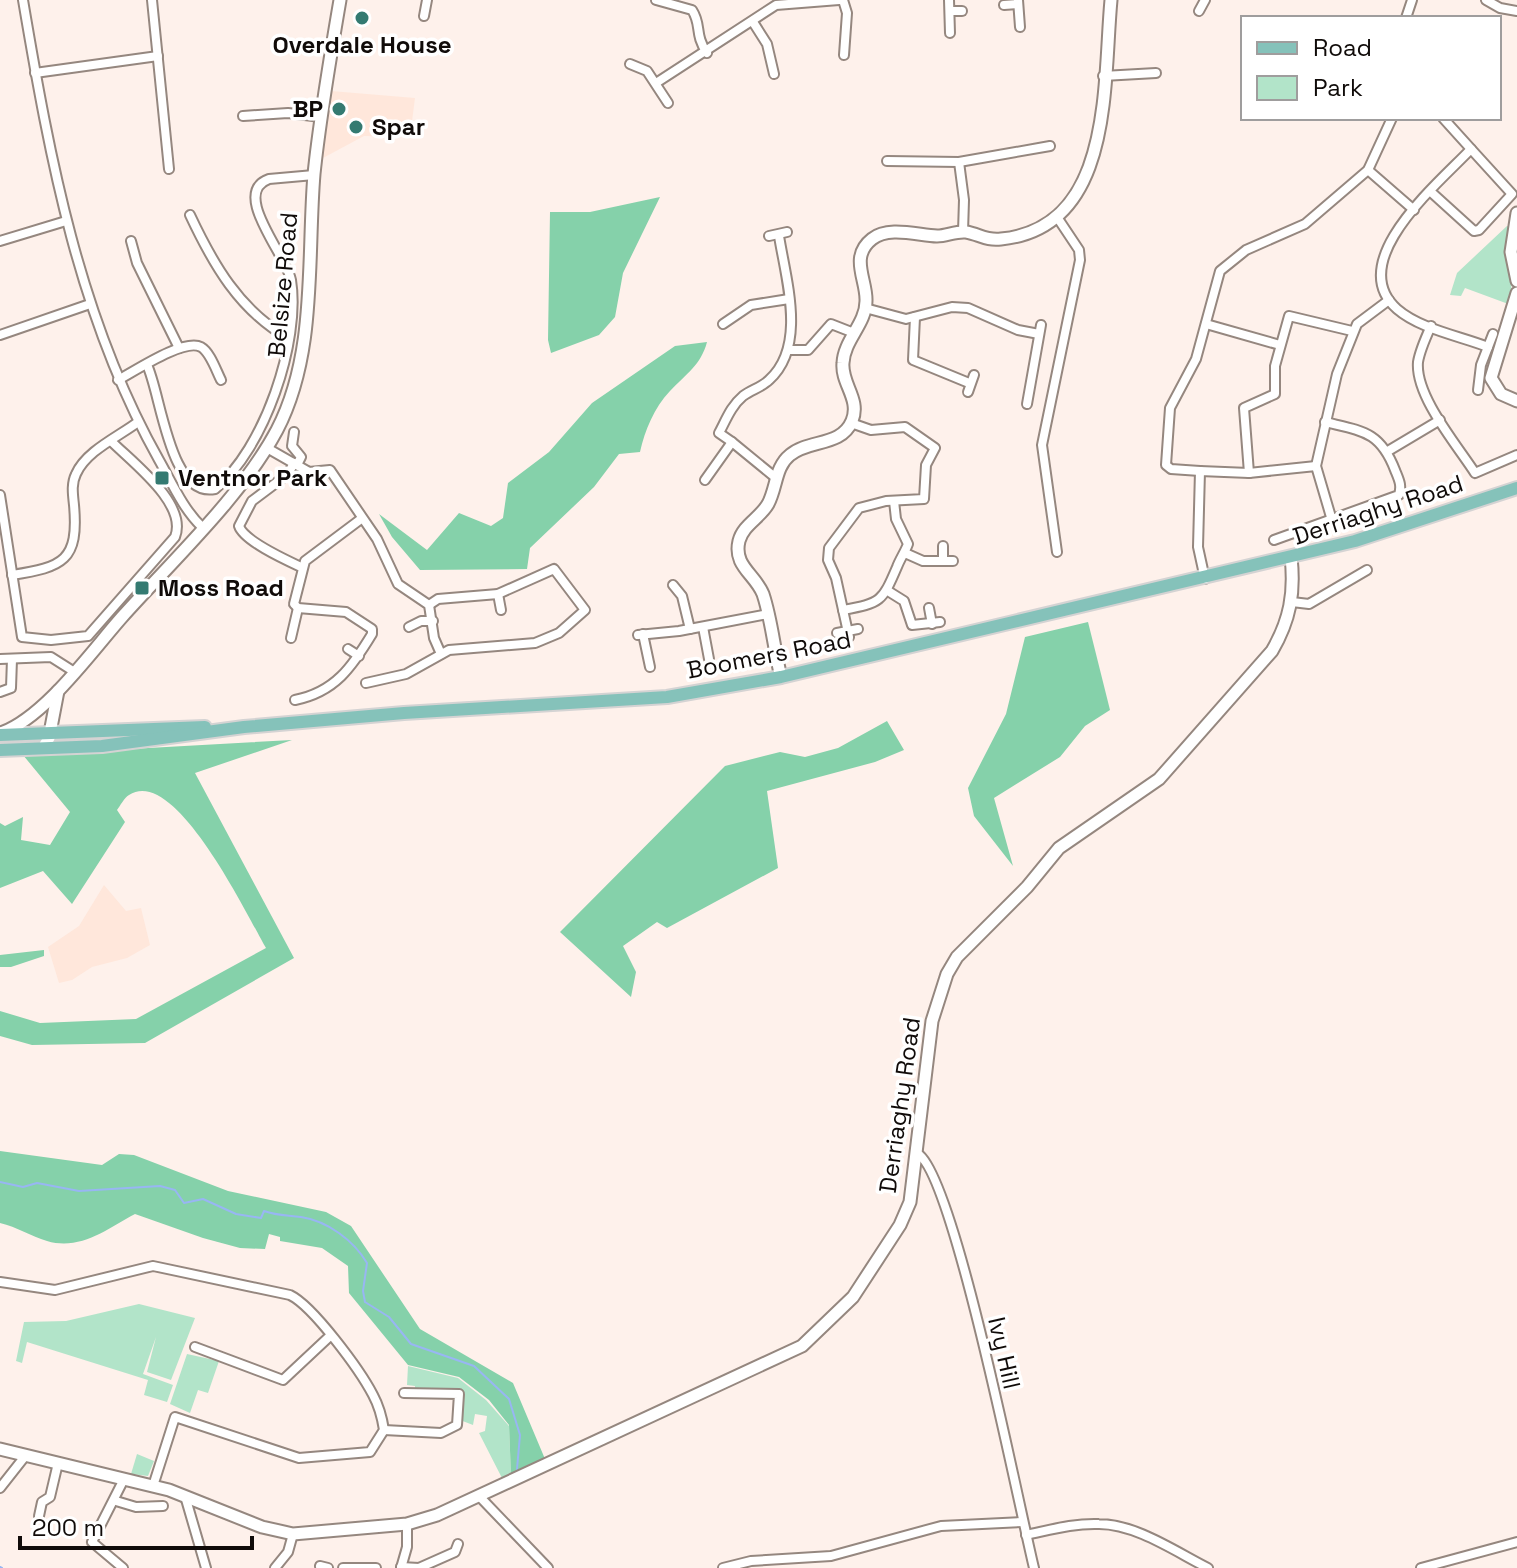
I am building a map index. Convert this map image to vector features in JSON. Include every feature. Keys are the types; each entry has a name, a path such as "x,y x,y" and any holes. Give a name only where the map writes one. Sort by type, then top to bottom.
{"main road":[{"name":"Derriaghy Road","path":"1291,557 1426,520 1517,488"},
{"name":"Boomers Road","path":"45,737 244,727 404,713 667,697 781,677 1291,557"},
{"name":"Boomers Road","path":"45,737 141,741 244,727"},
{"path":"0,734 45,737"},
{"path":"0,750 45,737"}],"street":[{"path":"23,0 66,221 90,304 118,380 138,422 184,504 202,527"},
{"path":"152,0 169,169"},
{"name":"Belsize Road","path":"0,734 21,723 39,707 237,488 267,448 286,409 300,362 314,175 340,0"},
{"path":"424,16 427,0"},
{"path":"656,0 692,10 697,21 697,38 707,53"},
{"path":"656,83 707,53 775,3 841,0 847,13 846,50"},
{"path":"949,0 950,33"},
{"path":"781,677 760,588 740,563 738,549 744,530 767,506 776,478 789,455 834,439 851,423 854,404 842,367 865,308 860,264 869,241 888,233 943,236 963,232 999,240 1031,232 1057,217 1075,197 1092,164 1111,0"},
{"path":"1199,11 1205,0"},
{"path":"1486,0 1500,8 1517,11"},
{"path":"1004,5 1018,2 1020,27"},
{"path":"1497,16 1500,8"},
{"path":"950,11 962,11"},
{"path":"753,22 774,74"},
{"path":"35,73 158,56"},
{"path":"630,64 647,71 668,103"},
{"path":"1103,76 1156,73"},
{"path":"243,116 288,113 321,117"},
{"path":"1316,466 1249,473 1171,469 1166,465 1168,417 1196,359 1220,271 1246,250 1298,229 1368,170 1391,120"},
{"path":"1431,192 1474,231 1479,230 1510,199 1510,190 1445,120"},
{"path":"887,161 959,162 1050,146"},
{"path":"1471,149 1414,210 1385,250 1382,282 1389,300 1407,316 1488,347"},
{"path":"959,162 964,200 963,232"},
{"path":"1368,170 1414,210"},
{"path":"147,365 155,384 166,437 187,478 207,490 223,483 253,443 272,398 288,338 291,281 287,264 256,207 255,193 262,181 314,175"},
{"path":"1517,213 1511,252 1517,281"},
{"path":"190,215 229,288 272,329 288,338"},
{"path":"1045,544 1056,547 1042,445 1080,260 1079,250 1057,217"},
{"path":"0,241 66,221"},
{"path":"776,478 719,433 732,409 743,396 768,381 789,350 789,299 778,235"},
{"path":"131,241 137,263 179,348"},
{"path":"1517,293 1491,378 1501,394 1517,401"},
{"path":"723,324 751,305 789,299"},
{"path":"1331,517 1316,466 1325,422 1352,331 1365,315 1389,300"},
{"path":"0,335 90,304"},
{"path":"865,308 894,318 915,317 952,307 968,308 1018,330 1040,330 1027,404"},
{"path":"1249,473 1244,408 1275,394 1275,366 1289,316 1352,331"},
{"path":"915,317 913,360 970,383"},
{"path":"789,350 808,350 831,324 854,333"},
{"path":"1206,324 1280,345"},
{"path":"1431,326 1418,363 1419,379 1440,420 1475,473 1517,455"},
{"path":"1478,390 1493,334"},
{"path":"118,380 179,348 196,345 204,349 221,380"},
{"path":"1388,451 1440,420"},
{"path":"12,575 48,569 69,554 76,538 73,490 76,473 89,457 138,422"},
{"path":"1274,536 1399,495 1401,487 1388,451 1369,434 1325,422"},
{"path":"848,634 828,560 829,548 859,508 924,499 924,474 934,446 905,427 871,430 851,423"},
{"path":"294,432 292,446 301,457 288,474 252,501 239,526 241,533 265,549 301,567"},
{"path":"0,495 20,633 29,640 92,633 175,537 179,520 142,469 111,441"},
{"path":"705,480 732,442"},
{"path":"267,448 315,473 330,470 377,539 398,584 429,605 434,638 441,654"},
{"path":"1200,471 1198,547 1205,579"},
{"path":"843,610 873,605 888,591 908,544 896,519 894,501"},
{"path":"295,700 319,696 359,656 372,629 346,612 298,608 294,604 301,567 361,519"},
{"path":"943,546 943,561"},
{"path":"905,553 918,560 953,561"},
{"name":"Derriaghy Road","path":"0,1449 185,1495 262,1527 293,1534 407,1524 479,1496 662,1408 783,1357 820,1332 853,1297 900,1225 910,1202 932,1021 947,974 957,957 1027,887 1059,848 1159,779 1272,651 1292,602 1291,557"},
{"path":"1292,602 1309,604 1364,572 1355,563"},
{"path":"366,683 406,674 449,650 511,648 559,633 582,615 585,606 554,569 498,594 438,599 429,605"},
{"path":"673,585 682,596 690,629"},
{"path":"888,591 904,601 912,625 936,623 929,608"},
{"path":"498,594 501,610"},
{"path":"291,638 298,608"},
{"path":"650,667 652,656 640,635 768,614"},
{"path":"409,627 421,621 433,621"},
{"path":"703,627 709,659"},
{"path":"837,633 848,634 858,629"},
{"path":"348,649 359,656"},
{"path":"0,659 51,657 73,671"},
{"path":"0,692 11,688 12,659"},
{"name":"Belsize Road","path":"45,737 62,683"},
{"path":"39,707 45,737"},
{"name":"Ivy Hill","path":"918,1154 929,1163 958,1240 1034,1568"},
{"path":"0,1282 55,1290 153,1266 290,1295 330,1336 371,1391 384,1430 375,1447 363,1455 299,1458 175,1417 153,1486"},
{"path":"283,1380 330,1336"},
{"path":"195,1347 283,1380 291,1386"},
{"path":"384,1430 441,1433 457,1425 459,1394 404,1393"},
{"path":"0,1488 26,1455"},
{"path":"39,1516 42,1502 50,1497 58,1463"},
{"path":"123,1568 92,1542 116,1501 124,1479"},
{"path":"185,1495 206,1568"},
{"path":"479,1496 548,1568"},
{"path":"116,1501 136,1507 163,1506"},
{"path":"97,1509 107,1515"},
{"path":"723,1568 751,1561 824,1556 882,1545 941,1526 1023,1522"},
{"path":"407,1524 407,1547 401,1568 419,1568 455,1552 458,1544"},
{"path":"1026,1535 1063,1527 1109,1524 1136,1533 1208,1568"},
{"path":"271,1566 288,1552 293,1534"},
{"path":"1421,1568 1517,1542"},
{"path":"343,1568 376,1568"}],"shaded area":[{"path":"331,91 415,98 410,137 364,136 323,158"},
{"path":"104,885 126,911 141,908 150,945 127,958 92,967 72,980 59,983 48,947 79,926"}],"green space":[{"path":"660,197 623,273 615,317 599,335 551,353 548,340 550,212 590,212"},
{"path":"1507,226 1512,227 1511,305 1465,288 1461,296 1450,295 1457,273"},
{"path":"707,342 697,363 659,405 647,428 640,452 619,454 594,487 530,548 527,569 420,570 392,537 379,514 427,550 459,513 491,526 503,518 508,483 549,452 592,403 675,346"},
{"path":"1088,622 1110,710 1085,726 1060,757 994,798 1013,866 974,816 968,788 1006,714 1025,637"},
{"path":"887,721 904,750 875,762 767,791 778,868 667,928 657,922 623,946 636,972 631,997 560,932 725,766 780,752 805,757 838,748"},
{"path":"292,740 195,773 294,958 145,1043 32,1045 0,1036 0,1011 40,1023 136,1019 266,948 208,848 167,801 147,791 129,795 117,810 125,822 72,904 43,871 0,888 0,823 5,826 23,817 21,840 50,845 70,812 23,755"},
{"path":"44,950 44,956 11,967 0,967 0,955"},
{"path":"0,1151 102,1165 119,1154 134,1155 228,1191 326,1212 351,1226 420,1329 513,1383 545,1459 511,1476 509,1425 489,1400 459,1377 408,1365 349,1293 348,1266 322,1248 280,1241 280,1237 269,1234 265,1249 240,1248 135,1214 82,1241 47,1241 0,1223"},
{"path":"139,1304 195,1318 171,1380 147,1372 156,1337 143,1374 173,1385 167,1402 144,1395 148,1380 27,1342 22,1363 16,1361 24,1322 66,1321"},
{"path":"187,1354 219,1361 208,1393 198,1390 190,1413 170,1404"},
{"path":"408,1366 458,1378 486,1400 509,1426 511,1476 503,1480 479,1433 485,1431 487,1416 475,1414 473,1425 460,1420 460,1393 415,1390 415,1386 407,1385"},
{"path":"137,1454 154,1461 148,1476 131,1474"}],"waterway":[{"path":"0,1182 23,1187 37,1183 79,1191 160,1186 175,1190 184,1203 203,1199 236,1214 261,1218 264,1211 321,1223 348,1240 367,1263 363,1291 365,1302 389,1317 411,1344 474,1366 509,1399 520,1435 517,1469"}],"place":[{"name":"Overdale House","path":"362,18"},
{"name":"BP","path":"339,109"},
{"name":"Spar","path":"356,127"},
{"name":"Ventnor Park","path":"162,478"},
{"name":"Moss Road","path":"142,588"}]}
